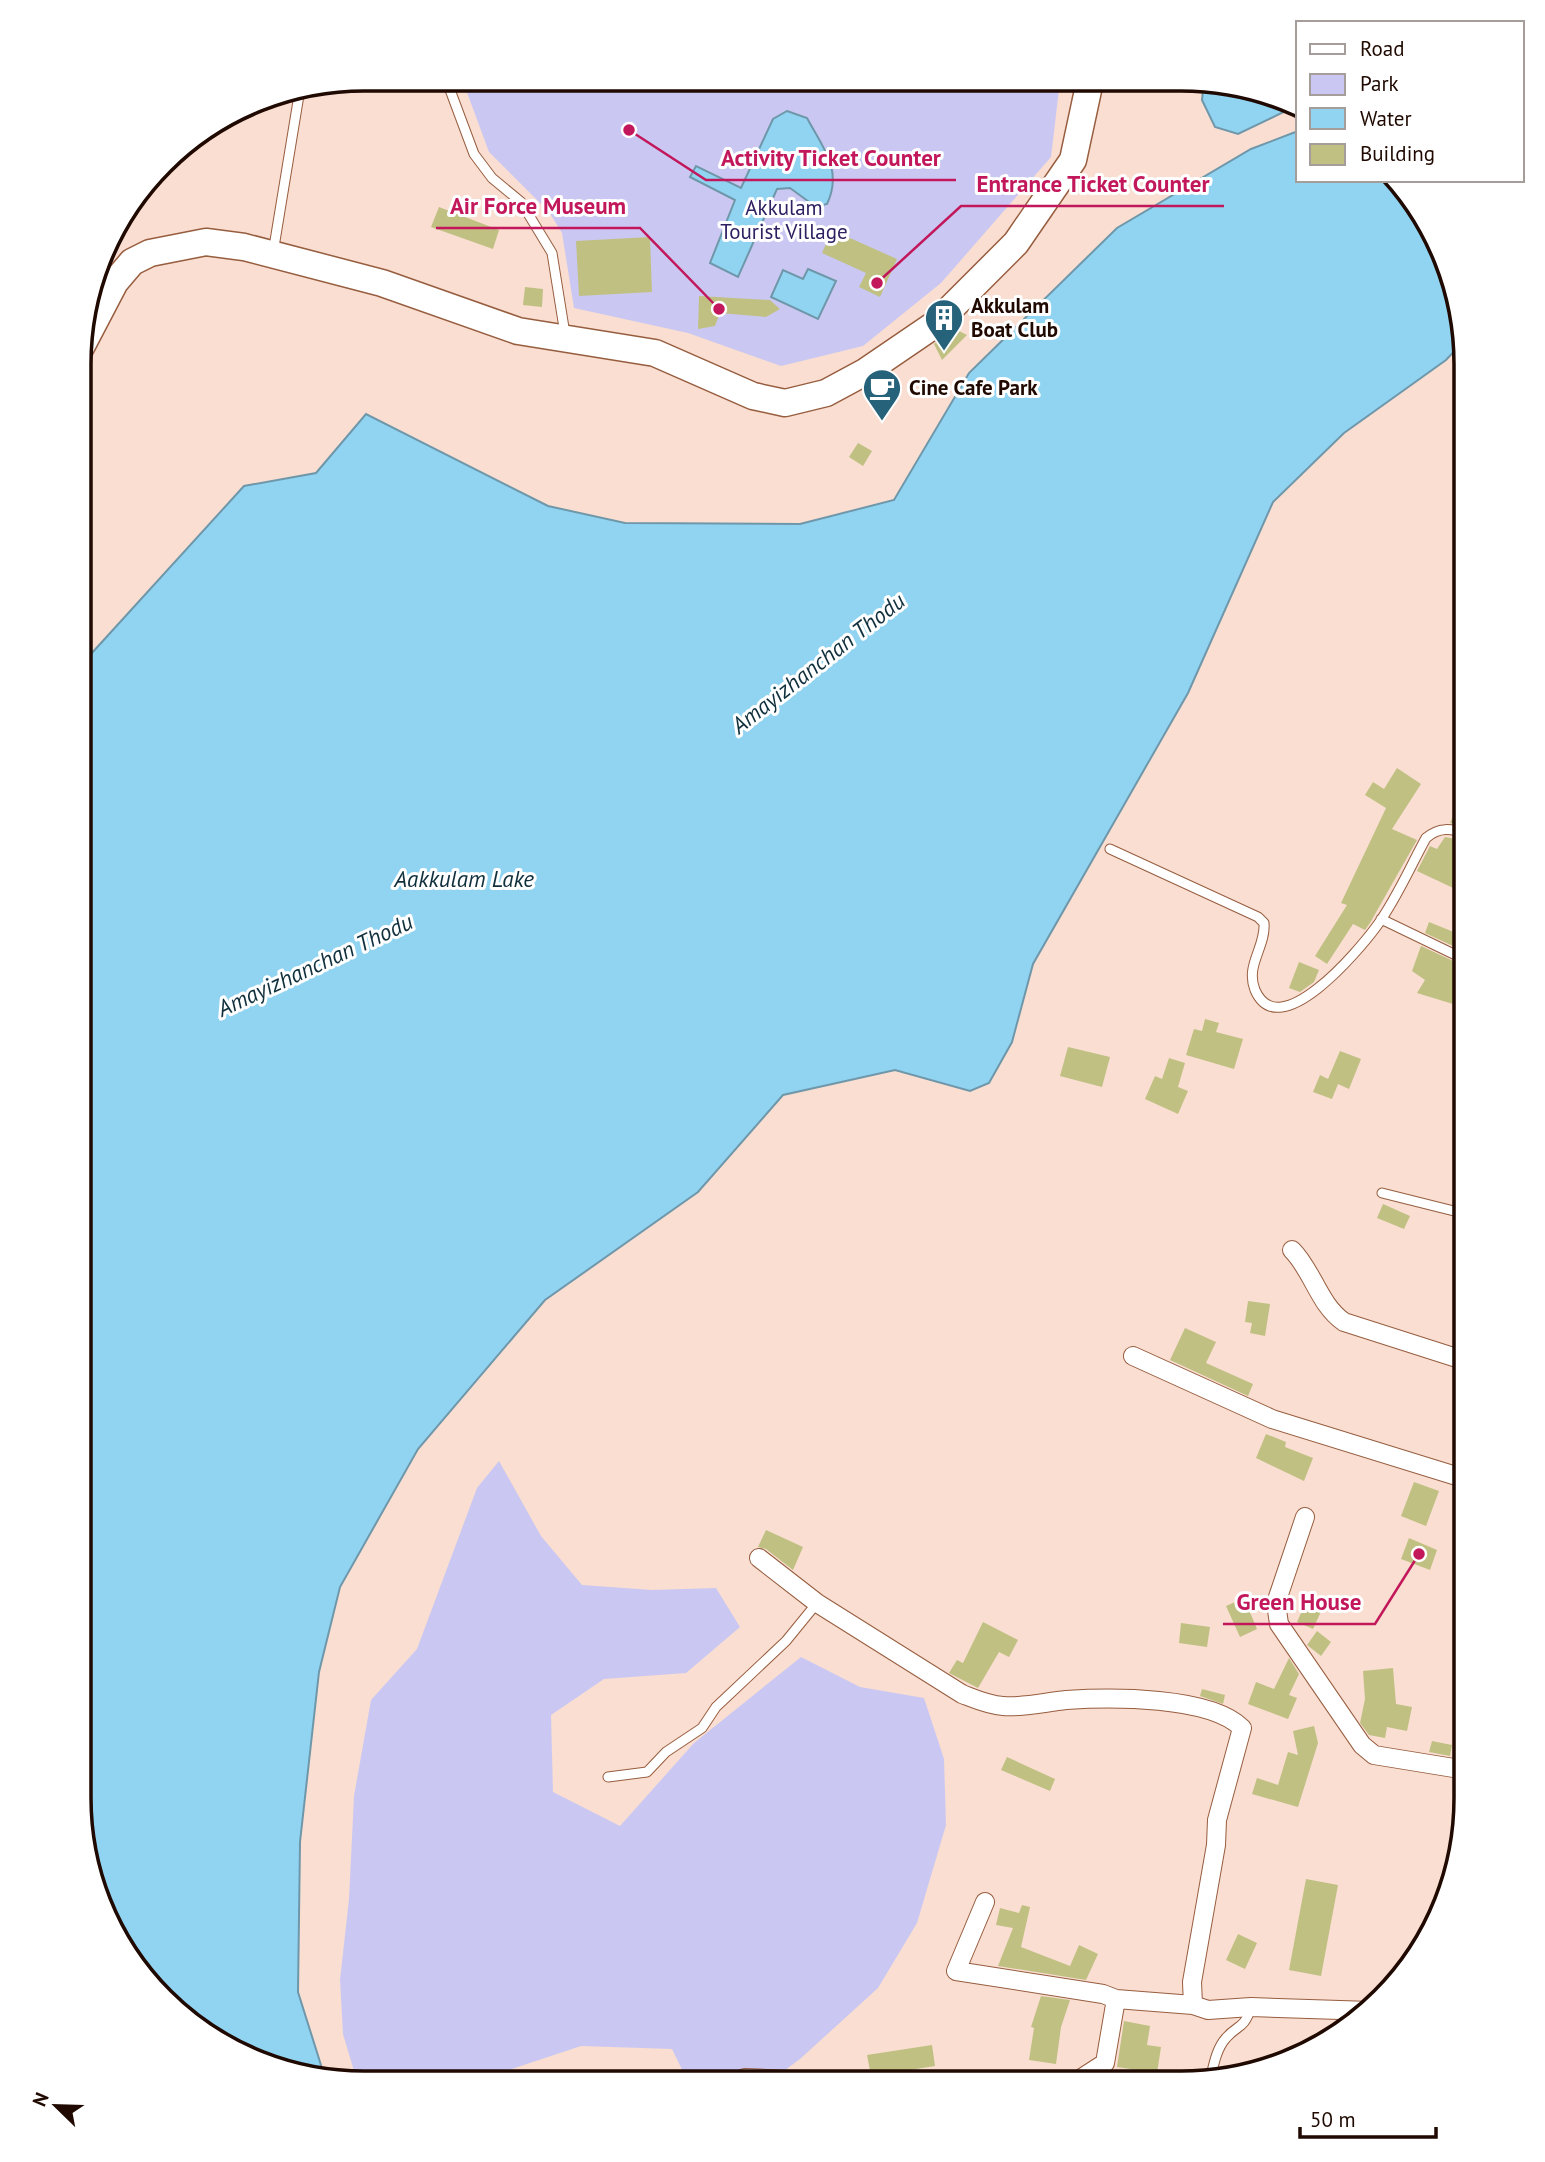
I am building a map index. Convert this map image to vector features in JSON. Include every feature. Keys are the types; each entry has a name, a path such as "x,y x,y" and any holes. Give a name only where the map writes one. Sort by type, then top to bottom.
{"main road":[{"path":"94,322 115,282 132,262 150,253 206,242 273,255 382,283 518,331 654,353 753,396 785,403 826,393 865,372 934,325 1016,243 1073,160 1088,91"}],"street":[{"path":"1292,1250 1301,1260 1334,1315 1344,1322 1454,1357"},
{"path":"1133,1356 1272,1419 1454,1475"},
{"path":"1305,1517 1276,1602 1279,1624 1362,1745 1374,1755 1454,1767"},
{"path":"759,1558 817,1603 962,1694 985,1703 1005,1707 1068,1700 1167,1701 1234,1720 1242,1728 1217,1820 1216,1845 1192,1982 1193,2005"},
{"path":"985,1902 956,1971 1090,1992 1116,1999 1193,2005 1208,2010 1251,2007 1350,2012"},
{"path":"1093,2071 1105,2063 1116,1999"}],"lane":[{"path":"450,91 474,154 492,178 521,202 552,253 566,339"},
{"path":"273,255 298,99"},
{"path":"1110,849 1228,901 1264,923 1265,932 1251,975 1256,992 1273,1007 1286,1008 1304,1001 1366,939 1381,919 1426,838 1434,831 1454,830"},
{"path":"1381,919 1454,954"},
{"path":"1382,1193 1454,1211"},
{"path":"608,1777 648,1772 666,1752 702,1728 716,1707 786,1641 817,1603"},
{"path":"1213,2069 1221,2044 1228,2035 1242,2028 1251,2007"}],"green space":[{"name":"Akkulam Tourist Village","path":"466,91 1059,91 1051,157 941,283 863,346 781,366 688,333 574,308 562,233 549,212 489,152"},
{"path":"499,1461 541,1536 582,1585 652,1590 716,1588 740,1627 686,1673 604,1679 551,1715 553,1792 620,1826 694,1743 801,1657 860,1687 924,1698 944,1759 946,1825 917,1923 878,1988 784,2071 683,2071 672,2049 581,2046 506,2071 354,2070 343,2034 340,1980 349,1899 354,1796 371,1700 417,1649 477,1488"}],"water":[{"path":"1203,92 1217,93 1252,100 1285,111 1238,134 1215,127 1202,100"},
{"path":"787,111 807,118 819,139 832,170 831,192 827,204 816,207 790,188 777,189 738,277 710,263 735,200 690,177 696,166 741,188 773,119"},
{"name":"Aakkulam Lake","path":"1296,132 1296,182 1384,182 1417,227 1440,276 1449,310 1453,352 1344,433 1273,502 1188,693 1033,964 1012,1042 989,1083 970,1091 895,1070 783,1095 698,1192 545,1300 418,1449 340,1587 319,1672 300,1842 298,1992 322,2068 276,2057 243,2043 198,2015 171,1991 147,1964 112,1903 100,1869 93,1834 91,654 244,486 316,473 366,414 548,506 625,523 800,524 894,500 969,373 1117,228 1251,149"},
{"path":"808,269 836,281 818,319 771,297 783,270 803,279"}],"building":[{"path":"439,207 499,230 493,249 431,227"},
{"path":"832,230 897,259 880,297 859,287 866,273 822,253"},
{"path":"650,237 652,292 579,296 576,241"},
{"path":"525,287 543,289 542,307 523,305"},
{"path":"699,296 770,300 780,309 766,317 720,313 715,326 698,329"},
{"name":"Akkulam Boat Club","path":"953,328 967,335 942,360 934,344"},
{"path":"858,443 872,451 863,466 849,457"},
{"path":"1397,768 1421,784 1392,829 1417,840 1365,930 1353,924 1327,964 1315,956 1347,905 1341,903 1386,808 1365,795 1373,782 1384,789"},
{"path":"1445,837 1454,839 1454,888 1417,871 1430,846 1437,849"},
{"path":"1429,922 1454,932 1454,946 1425,933"},
{"path":"1421,946 1454,961 1454,1004 1417,993 1425,980 1412,971"},
{"path":"1299,962 1319,970 1314,982 1300,992 1289,988"},
{"path":"1205,1019 1219,1023 1216,1032 1243,1039 1234,1069 1186,1055 1194,1029 1202,1031"},
{"path":"1068,1047 1110,1057 1102,1087 1060,1076"},
{"path":"1340,1051 1361,1059 1349,1089 1338,1084 1332,1099 1313,1092 1320,1075 1328,1079"},
{"path":"1169,1058 1185,1063 1178,1087 1188,1091 1178,1114 1145,1099 1155,1076 1162,1079"},
{"path":"1383,1204 1410,1216 1404,1229 1377,1218"},
{"path":"1248,1301 1270,1304 1265,1336 1250,1333 1252,1323 1245,1322"},
{"path":"1185,1328 1216,1342 1206,1363 1253,1384 1248,1396 1170,1360"},
{"path":"1266,1434 1286,1442 1285,1447 1313,1458 1304,1481 1256,1458"},
{"path":"1414,1482 1439,1491 1426,1526 1401,1516"},
{"path":"766,1530 803,1547 793,1570 766,1549 758,1547"},
{"path":"1409,1538 1437,1550 1430,1570 1401,1559"},
{"path":"1308,1597 1324,1605 1313,1629 1297,1622"},
{"path":"1244,1598 1257,1629 1240,1637 1226,1606"},
{"path":"983,1622 1018,1640 1009,1657 999,1652 978,1688 949,1673 957,1660 963,1663"},
{"path":"1181,1623 1210,1627 1207,1647 1179,1643"},
{"path":"1317,1631 1331,1642 1321,1656 1307,1645"},
{"path":"1289,1658 1299,1674 1289,1695 1297,1698 1288,1719 1248,1704 1256,1682 1274,1689"},
{"path":"1393,1668 1396,1704 1412,1707 1407,1731 1387,1727 1385,1738 1369,1735 1360,1723 1365,1699 1363,1671"},
{"path":"1202,1689 1225,1695 1223,1704 1200,1696"},
{"path":"1314,1726 1318,1743 1298,1807 1252,1794 1257,1778 1278,1785 1288,1752 1298,1755 1293,1731"},
{"path":"1432,1741 1452,1745 1450,1756 1429,1752"},
{"path":"1007,1757 1055,1779 1050,1791 1001,1770"},
{"path":"1442,1873 1440,1886 1436,1890"},
{"path":"1306,1879 1338,1885 1321,1976 1289,1970"},
{"path":"1022,1905 1030,1907 1021,1947 1070,1966 1079,1945 1098,1954 1086,1980 998,1966 1013,1928 996,1925 1000,1908 1019,1913"},
{"path":"1238,1934 1257,1943 1245,1969 1226,1960"},
{"path":"1041,1996 1070,2000 1061,2027 1056,2064 1029,2060 1034,2028 1031,2027"},
{"path":"1124,2021 1150,2026 1147,2045 1161,2047 1157,2071 1117,2067"},
{"path":"932,2045 935,2066 903,2071 870,2071 867,2055"}],"place":[{"name":"Activity Ticket Counter","path":"629,130"},
{"name":"Entrance Ticket Counter","path":"877,283"},
{"name":"Air Force Museum","path":"719,309"},
{"name":"Akkulam Boat Club","path":"944,352"},
{"name":"Cine Cafe Park","path":"882,422"},
{"name":"Green House","path":"1419,1554"}],"water label":[{"name":"Amayizhanchan Thodu","path":"818,663"},
{"name":"Amayizhanchan Thodu","path":"315,965"}]}
